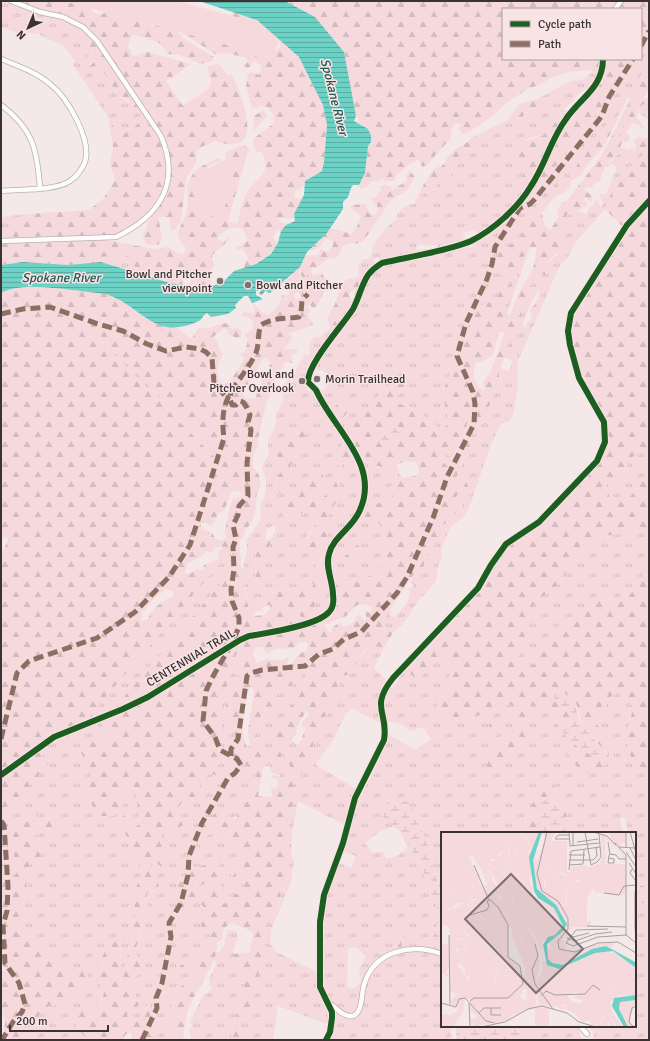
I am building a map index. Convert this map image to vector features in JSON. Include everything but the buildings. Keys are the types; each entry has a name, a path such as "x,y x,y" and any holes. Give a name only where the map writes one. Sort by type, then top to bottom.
{"street":[{"path":"1,241 116,237 132,230 147,219 154,211 166,185 170,166 166,148 161,136 97,41 83,26 73,21 11,1"},
{"path":"1,59 39,76 51,84 61,95 76,119 86,148 85,162 78,173 70,181 61,186 1,191"},
{"path":"311,370 322,350 354,307 359,291 376,267 382,263 470,241 503,218 520,201 531,187 566,119 594,89 603,67 603,60"},
{"path":"1,105 16,117 28,133 38,160 40,188"},
{"path":"326,1040 330,1032 332,1018 327,1001 320,987 320,922 324,895 343,843 355,798 384,740 385,734 380,703 386,687 478,588 491,564 506,544 539,522 597,462 605,442 604,422 579,378 570,345 568,331 572,313 627,225 649,201"},
{"path":"327,1001 345,1015 351,1016 357,1013 360,1008 364,985 369,973 382,960 408,948 420,948 441,954"},
{"path":"581,1027 587,1034"}],"green space":[{"path":"1,1 69,21 83,29 89,35 86,37 92,50 88,55 95,61 89,65 93,67 98,66 101,69 107,76 115,92 120,97 133,106 139,105 161,141 152,133 142,119 137,125 122,135 116,134 113,125 109,123 108,117 72,63 75,61 64,46 38,34 20,32 19,34 1,27"},
{"path":"12,1 80,1 90,5 95,13 102,14 110,9 153,26 163,16 184,39 214,57 212,61 200,64 180,55 168,54 161,44 147,38 132,35 128,46 133,56 147,52 191,64 166,81 183,106 208,89 211,82 207,69 210,65 219,64 228,75 231,74 234,78 246,113 246,135 241,142 231,144 215,141 201,147 196,152 196,163 187,176 181,220 175,230 171,231 169,217 158,217 162,238 158,245 146,244 143,237 149,219 160,202 170,175 170,158 162,135 83,26"},
{"path":"64,1 176,1 256,22 279,43 267,62 242,49"},
{"path":"285,1 619,1 614,8 502,8 502,60 600,60 600,72 595,74 590,70 567,72 529,88 505,104 493,116 467,133 462,134 459,128 461,124 455,123 451,130 451,138 429,164 423,167 420,164 420,161 417,160 401,171 394,181 384,181 382,179 377,182 373,181 361,189 359,185 365,173 368,146 371,142 368,129 358,122 359,119 356,116 344,52 315,17"},
{"path":"624,1 649,1 649,26 642,39 642,8 619,8"},
{"path":"235,13 257,20 299,57 323,105 327,125 322,171 309,178 301,188 296,190 294,195 295,198 302,199 294,214 294,218 278,218 281,223 288,224 281,231 276,231 273,238 278,243 271,252 258,262 243,269 248,258 243,249 236,249 236,247 242,245 247,240 244,230 240,227 228,229 217,237 220,241 224,241 228,236 229,240 212,255 214,266 211,269 210,286 202,287 201,284 196,287 187,286 191,282 191,278 189,277 183,280 183,285 170,283 138,273 137,267 129,265 124,260 126,256 129,257 132,253 123,251 121,256 117,258 108,256 100,257 96,263 68,265 23,262 1,265 1,244 17,241 106,240 154,249 168,247 179,254 184,254 186,248 177,236 186,211 187,189 191,177 202,166 218,158 221,159 220,163 216,162 207,167 208,170 228,161 225,157 226,153 238,146 244,146 250,149 251,152 248,151 228,221 237,224 248,191 265,170 262,151 257,152 253,145 253,139 273,124 274,116 269,108 260,105 259,107 252,108 246,86 248,74 252,72 259,75 261,65 254,61 247,69 244,66 248,62 247,58 226,53 215,54 184,34 181,29 266,53 280,48 280,42 228,16"},
{"path":"649,26 649,65 624,123 624,134 627,133 630,138 628,142 622,142 621,137 616,134 618,128 617,126 630,98 628,97 620,114 607,123 602,134 591,143 573,172 555,187 532,215 521,236 499,252 497,256 503,279 501,290 494,300 476,307 442,394 450,423 441,430 418,411 395,402 400,390 407,384 405,377 386,387 347,443 342,444 337,466 336,481 331,492 320,499 310,501 311,497 322,492 323,475 292,521 299,514 314,510 318,513 318,519 306,538 314,563 318,570 322,560 321,548 326,538 328,516 338,498 340,469 343,464 349,463 356,458 370,462 379,468 396,464 401,477 394,479 391,488 392,498 376,504 368,504 383,526 386,551 384,564 371,577 330,586 332,601 315,610 313,608 319,597 314,584 311,589 298,588 273,592 256,607 264,606 261,611 256,611 253,615 254,616 250,614 246,603 247,595 242,573 247,550 247,540 260,521 260,506 266,491 266,482 262,467 269,453 268,444 275,426 276,413 283,399 284,394 281,392 283,385 289,379 291,382 293,381 294,374 299,364 306,355 307,358 310,353 309,344 314,337 319,338 330,328 329,324 338,326 317,352 305,374 304,383 309,391 313,390 316,395 325,389 329,381 327,374 321,370 318,371 316,365 355,308 360,291 375,269 384,264 468,244 471,248 485,233 518,206 532,190 531,192 535,190 614,92 631,60 642,60 642,39","holes":["299,430 304,439 291,463 292,477 285,482 280,493 275,491 277,477 284,468 282,448 296,435","274,525 276,530 270,540 274,541 261,555 255,581 257,546 265,541 266,530"]},
{"path":"87,35 95,42 139,105 140,109 137,112 128,100 118,95 102,69 98,66 89,67 95,61 88,57 92,50 86,37"},
{"path":"604,60 631,60 614,92 535,190 531,192 563,126 595,90 601,80 605,67"},
{"path":"649,65 649,90 644,97 645,99 649,97 649,102 643,104 639,108 630,127 624,134 622,131 624,123 641,81 639,79 645,67"},
{"path":"600,72 593,87 584,90 563,109 569,112 562,122 557,120 546,134 527,139 517,157 523,169 521,183 528,189 503,215 477,235 475,230 462,233 466,240 436,248 438,243 431,246 418,244 416,249 427,250 405,254 382,262 377,257 373,260 375,265 364,277 363,274 359,276 358,269 363,259 369,259 376,241 381,234 397,219 396,216 400,211 406,206 414,204 423,185 427,195 435,191 438,182 452,177 444,164 447,158 455,166 464,159 466,151 474,143 468,142 471,138 509,119 520,119 525,116 529,109 540,103 536,100 570,81 584,79 591,73 595,74"},
{"path":"536,100 540,103 539,109 536,111 529,109 521,118 509,119 519,104"},
{"path":"649,102 649,118 646,119 639,112 636,116 644,127 642,129 639,125 632,123 633,117 644,103"},
{"path":"262,111 265,112 267,116 253,131 254,116"},
{"path":"620,114 603,148 591,160 581,175 571,181 569,188 552,199 542,213 544,224 550,230 559,217 557,212 562,202 567,201 601,156 617,126 619,128 617,134 621,137 622,142 620,148 627,149 610,160 604,168 600,181 595,183 591,188 586,187 584,190 591,195 593,200 590,202 585,197 583,201 588,203 585,207 583,206 579,211 576,211 571,215 567,214 562,222 568,229 566,232 557,226 555,230 564,240 563,248 543,266 548,272 545,275 542,274 531,283 527,297 530,305 529,308 525,303 521,312 522,315 520,317 515,302 532,270 536,256 536,247 530,247 527,255 517,259 493,355 482,362 476,362 473,376 479,388 485,390 483,382 490,373 505,332 504,327 508,320 515,318 519,320 500,368 499,376 506,391 503,393 498,392 492,395 482,423 478,423 478,411 476,410 467,423 465,434 452,458 445,454 442,455 442,461 449,468 453,461 459,459 466,440 469,441 473,451 471,454 467,454 456,478 467,483 468,487 458,489 455,499 459,502 462,501 463,505 445,524 439,526 437,530 439,536 434,546 430,545 426,550 427,555 434,560 434,562 425,563 423,567 418,568 388,612 389,617 387,620 384,619 380,622 393,633 383,649 378,646 372,649 368,646 347,675 343,676 339,681 338,698 326,711 322,730 313,743 314,752 308,765 297,778 293,790 293,803 285,841 288,861 287,863 279,862 279,866 288,871 286,881 281,882 280,899 275,913 270,917 262,942 264,949 261,966 247,1017 240,1022 239,1040 231,1040 245,977 243,970 237,966 231,968 229,966 234,961 234,954 250,952 253,933 245,928 231,923 224,928 222,939 217,943 215,957 189,1007 186,1016 183,1040 178,1040 168,1030 168,1026 175,1018 171,1005 167,1001 159,1002 160,991 162,991 173,1002 180,998 176,989 193,980 198,970 196,966 183,971 179,966 210,951 215,939 201,928 202,915 205,910 200,902 206,900 208,882 195,888 195,901 188,918 179,916 174,895 178,881 197,867 219,861 222,904 224,904 234,894 243,893 244,876 241,868 236,867 233,888 230,887 233,862 240,859 234,840 229,839 220,829 207,835 199,845 196,842 204,825 214,814 225,807 222,820 227,824 237,817 238,802 251,802 257,772 239,761 220,760 216,769 220,775 209,774 201,780 201,797 196,802 182,802 177,810 183,824 178,831 165,831 159,840 167,859 163,868 155,862 151,865 152,877 158,883 159,889 148,892 145,902 150,908 144,917 135,950 141,968 131,986 139,1005 127,1014 129,1022 142,1016 150,1000 150,1033 167,1040 132,1040 131,1032 126,1034 122,1040 84,1040 85,1037 72,1021 80,1008 99,1007 104,993 95,973 104,953 113,939 122,937 119,980 122,982 135,920 134,893 142,873 119,818 124,815 134,827 139,825 136,788 119,790 123,807 113,816 99,816 85,794 92,769 81,753 90,741 100,743 112,737 102,728 105,718 118,713 117,705 241,560 240,566 244,569 244,584 250,614 254,616 264,615 270,609 270,605 256,607 252,604 261,595 298,588 311,588 314,584 307,578 313,575 323,582 323,587 316,590 319,597 313,608 315,610 332,601 330,586 351,582 370,576 383,564 385,542 381,527 378,522 371,523 362,516 368,504 376,504 392,498 391,488 394,479 419,474 416,463 404,462 386,468 356,458 349,463 342,464 340,469 338,498 328,516 326,538 321,548 321,570 318,570 310,554 304,548 317,521 318,513 313,510 299,514 292,521 288,520 282,515 284,509 311,477 320,471 324,479 322,492 311,497 310,501 320,499 331,492 336,481 337,466 342,444 346,443 345,434 386,387 405,376 407,384 400,390 395,402 418,411 441,430 450,423 442,394 476,307 494,300 501,290 503,278 497,256 521,236 531,215 555,187 573,172 591,143 602,134 607,123","holes":["364,604 372,607 371,613 366,611 365,614 367,618 365,621 360,615 357,616 353,623 344,627 339,623 333,627 330,634 324,625 346,616 357,605","289,606 293,609 297,606 301,607 302,610 299,613 304,622 295,624 286,611","300,642 307,642 308,650 298,655 292,664 287,664 289,656 282,660 272,660 269,658 257,663 253,654 256,647 263,647 266,654 275,649 294,648","240,648 248,653 242,656 238,677 225,702 226,707 229,710 233,733 249,755 246,758 220,748 217,738 222,734 222,704 235,656","296,670 305,671 306,684 271,736 276,738 287,738 292,742 293,737 297,733 296,729 306,711 309,715 302,722 302,726 306,728 297,749 292,752 289,763 291,768 287,785 271,789 272,797 258,796 263,767 271,760 277,762 281,756 280,751 260,744 255,731 267,707 281,702 277,691 294,684 297,681 291,675","251,687 254,691 248,731 250,746 247,747 243,734 244,712 248,690"]},
{"path":"141,119 143,119 152,133 161,141 165,150 167,175 161,194 152,210 131,228 114,235 13,237 10,231 10,220 13,218 21,218 27,214 89,210 104,198 115,180 110,163 113,147 109,123 113,125 116,134 122,135 137,125"},
{"path":"557,120 562,122 528,189 525,190 522,187 523,166 517,157 520,146 526,141 544,135"},
{"path":"639,136 643,139 649,137 649,152 643,149 633,153 637,146 633,142"},
{"path":"468,142 474,143 473,148 466,151 464,159 455,167 447,158 457,148"},
{"path":"634,148 633,152 636,153 642,149 649,152 644,154 638,163 623,171 605,209 576,242 567,258 560,265 517,363 518,387 513,414 510,421 501,424 492,442 468,510 465,515 450,528 441,549 442,557 437,571 436,581 416,604 403,624 393,633 380,622 384,618 387,620 388,612 391,609 391,616 395,618 408,601 410,591 406,589 413,587 410,581 418,568 423,567 425,563 434,560 427,555 426,550 439,526 445,524 463,505 455,499 458,489 468,487 456,478 467,454 466,441 459,459 449,468 442,461 442,455 445,454 453,458 465,434 467,423 476,410 478,411 495,392 503,393 500,368 508,371 513,363 511,360 504,357 508,348 505,332 498,332 517,259 527,255 507,314 510,315 515,302 517,304 518,316 525,302 529,308 523,323 524,328 532,317 530,310 538,299 540,291 538,290 530,305 527,297 531,283 542,274 542,266 558,255 563,240 555,230 567,214 571,215 576,211 586,214 589,207 594,205 594,201 599,200 599,205 602,206 603,203 599,194 606,194 617,167 612,164 606,167 618,154"},
{"path":"649,152 649,198 623,227 605,209 615,184 621,174 626,169 638,163 644,155"},
{"path":"229,158 234,171 222,219 202,214 191,190 199,173"},
{"path":"444,164 452,178 451,180 438,182 435,191 430,196 427,195 423,185 433,170"},
{"path":"409,170 415,177 409,188 391,200 362,243 344,246 338,256 327,259 317,267 313,268 306,275 308,278 307,280 303,280 300,267 306,256 319,255 320,249 328,252 333,246 332,240 326,238 319,248 312,251 310,249 331,228 351,234 356,228 360,220 360,215 351,208 351,205 365,204 369,214 375,215 379,209 377,209 377,205 373,202 371,197 376,197 381,190 380,188 384,184 391,187 392,190 407,181 406,177"},
{"path":"649,205 649,452 633,457 619,478 607,482 606,487 610,498 622,502 630,497 641,483 649,477 649,530 603,536 584,547 558,585 535,602 517,661 522,668 534,664 559,625 603,599 621,600 638,588 649,561 649,775 633,763 626,741 633,707 622,691 612,695 597,724 610,748 607,764 590,773 576,766 555,735 557,716 549,706 540,708 527,704 525,728 528,736 524,741 515,747 500,767 490,768 486,765 487,756 493,744 489,724 493,724 500,741 512,737 519,730 518,709 508,704 491,712 473,717 455,719 436,715 438,704 450,689 448,660 438,657 430,670 415,677 404,671 480,590 493,565 509,546 541,524 599,463 608,442 608,422 581,376 571,328 573,314 627,229","holes":["576,703 582,725 602,748 564,722 569,720 571,715 570,711 560,707"]},
{"path":"27,214 21,218 13,218 10,231 13,237 1,239 1,217"},
{"path":"126,251 132,252 129,257 129,265 137,267 138,273 102,262 96,263 100,257"},
{"path":"300,267 300,273 306,275 312,270 312,274 314,275 310,281 318,284 320,280 322,280 322,289 304,289 302,290 301,299 299,299 301,295 297,292 294,295 296,300 288,300 286,297 290,290 289,288 291,283 290,282 286,286 285,281"},
{"path":"322,273 328,280 317,306 314,309 310,305 307,307 311,311 307,314 313,324 288,334 292,336 291,341 283,349 297,349 297,352 291,357 293,361 292,363 286,362 283,365 284,367 277,374 266,405 258,439 259,445 253,455 253,467 259,475 261,485 256,496 254,518 245,530 245,534 85,721 69,730 44,750 43,757 48,764 20,799 12,799 1,815 1,552 3,551 8,540 7,537 1,538 1,293 11,289 23,287 37,287 106,294 115,297 155,323 170,328 177,328 190,338 193,337 198,328 210,328 219,324 227,323 232,329 238,328 242,332 241,337 236,338 228,334 228,330 224,328 213,337 218,342 219,348 223,353 218,366 218,378 224,385 231,380 243,361 244,358 240,354 245,352 248,340 244,334 253,329 253,322 248,317 242,316 243,312 253,313 255,310 253,303 263,313 268,315 280,302 282,295 288,295 286,299 288,300 292,298 301,299 302,290 304,289 321,289 323,283 322,280 316,286 310,281 314,275","holes":["78,318 85,320 216,454 215,458","264,358 269,360 271,364 269,365 272,369 271,374 267,378 262,377 261,387 257,392 256,397 253,399 245,398 239,387 242,384 247,385 251,381","239,491 244,497 234,498 229,511 224,534 226,534 226,538 222,541 216,539 212,533 201,528 201,523 204,522 211,526 214,523 218,513 224,511 231,493","223,546 217,554 219,559 204,565 203,570 196,569 190,574 184,573 187,564 205,554 206,551 212,553 214,548","165,589 173,591 173,597 158,605 152,611 148,619 143,621 141,620 142,610 145,611 152,601"]},
{"path":"363,274 364,277 358,287 349,293 352,304 338,326 329,324 327,319 335,304 341,286 346,280 352,278 352,280"},
{"path":"77,317 85,319 216,454 215,458"},
{"path":"349,398 354,405 332,430 325,428 325,422 332,409"},
{"path":"390,424 393,424 398,430 400,437 387,446 382,446 379,443"},
{"path":"304,427 305,437 291,465 292,477 285,482 280,493 277,493 275,491 277,477 284,468 276,454"},
{"path":"637,452 649,452 649,477 641,483 633,494 626,500 622,502 610,498 606,488 607,481 624,472 631,458"},
{"path":"649,530 649,561 638,588 621,600 603,599 559,625 534,664 522,668 516,661 535,602 558,585 584,547 603,536"},
{"path":"268,539 274,541 261,555 265,570 258,581 255,581 257,546"},
{"path":"239,540 241,560 117,705 118,713 113,737 100,743 85,794 136,788 139,825 134,827 119,818 142,873 134,893 135,920 122,982 119,980 122,937 100,964 96,973 104,993 98,1007 80,1008 85,1038 84,1040 25,1040 27,1027 49,1006 67,1004 62,972 54,959 19,937 30,860 41,860 39,838 33,834 34,829 53,830 51,817 34,825 31,820 11,833 17,872 14,877 1,867 1,815 12,799 20,798 28,787 38,769 44,750 69,730 85,721"},
{"path":"357,545 360,547 358,555 351,565 341,563 341,560"},
{"path":"289,606 301,607 305,622 295,624 286,611"},
{"path":"369,646 378,646 383,649 374,668 386,679 379,702 383,725 352,708 346,714 334,738 316,765 358,790 352,800 345,825 298,801 292,833 291,854 294,860 291,882 271,930 270,943 275,951 318,973 319,988 331,1017 330,1025 278,1006 273,1040 239,1040 240,1022 247,1017 264,949 262,942 270,917 275,913 280,900 281,882 286,881 288,871 279,866 279,862 288,861 285,841 293,803 293,790 297,778 308,765 314,752 313,743 322,730 326,711 338,698 339,681 343,676 347,675"},
{"path":"240,648 249,653 242,656 238,677 225,702 229,710 233,733 249,755 246,758 220,748 217,738 222,734 222,704 235,656"},
{"path":"438,657 448,660 450,689 438,704 436,715 445,718 455,719 482,715 508,704 518,709 519,730 512,737 500,741 493,725 493,744 487,756 500,767 515,747 524,741 526,704 540,708 549,706 557,716 555,735 610,748 597,724 612,695 622,691 633,707 626,741 633,763 649,775 649,888 639,885 636,878 636,832 628,832 625,817 620,819 623,832 569,832 570,825 558,789 552,785 525,819 525,832 441,832 441,891 430,851 416,816 384,819 394,826 379,832 365,843 373,853 383,851 386,859 397,856 408,847 422,863 425,878 439,913 436,931 426,947 408,946 402,948 401,941 406,930 393,944 396,950 374,964 356,1012 345,1013 328,999 323,987 323,921 327,895 337,862 351,868 356,856 342,851 348,841 351,815 372,774 386,743 388,734 415,750 431,739 423,727 410,731 399,724 386,722 382,703 388,688 392,688 394,686 404,671 415,677 430,670","holes":["348,948 357,948 365,955 360,968 361,980 358,985 351,989 348,988"]},
{"path":"296,670 305,671 306,684 272,736 276,738 287,738 299,746 287,785 277,788 278,780 271,778 272,775 280,777 280,775 272,773 269,766 263,767 271,760 260,744 255,731 277,691 294,684 297,681 290,674"},
{"path":"560,691 572,699 583,726 602,748 600,754 592,756 569,741 563,733 564,722 569,720 571,715 570,711 562,707 556,701 554,695"},
{"path":"220,760 239,761 257,772 251,802 227,824 222,820 225,807 203,822 199,845 207,835 220,829 228,839 234,839 240,859 233,862 230,887 233,888 236,867 241,868 244,876 243,893 234,894 224,904 222,904 218,861 197,867 178,880 195,901 195,888 208,882 206,901 201,906 205,910 215,939 210,951 179,966 196,966 199,970 193,980 176,989 180,998 173,1002 162,991 171,1005 175,1018 168,1026 168,1030 178,1040 159,1038 150,1033 149,1001 142,1016 129,1022 127,1013 139,1005 131,986 141,968 135,950 142,928 148,892 153,892 158,883 152,877 151,865 156,858 159,840 164,832 170,828 183,824 177,810 183,802 196,802 201,780 216,769"},
{"path":"552,785 558,789 570,825 569,832 565,832 566,824 538,805 537,832 525,832 528,811 540,795"},
{"path":"550,797 557,798 566,824 565,832 537,832 538,805"},
{"path":"394,798 408,802 420,826 430,851 441,890 441,952 426,947 436,931 439,913 425,878 422,863 408,847 400,831 384,819 380,808"},
{"path":"35,810 38,813 31,820 34,825 52,817 57,826 53,830 34,829 33,834 39,838 41,860 30,860 19,937 22,939 27,934 32,934 54,959 62,972 85,967 91,982 67,1004 49,1006 27,1027 25,1040 2,1040 5,1023 1,1003 1,973 5,969 1,962 1,867 14,877 17,872 11,833 24,816"},
{"path":"636,878 639,885 649,888 649,904 636,902"},
{"path":"636,902 649,904 649,1040 593,1040 594,1033 588,1027 636,1027"},
{"path":"404,926 406,930 401,941 402,948 396,950 393,944 398,932"},
{"path":"227,930 236,931 238,937 233,951 234,961 243,970 245,977 231,1040 192,1040 189,1030 192,1026 190,1021 203,996 212,989 209,979 217,962 213,959 216,952 218,953 224,946"},
{"path":"404,951 430,952 441,956 441,1027 450,1027 452,1040 329,1040 335,1019 333,1010 344,1018 351,1020 356,1016 362,1005 370,973 385,959"},
{"path":"457,1027 531,1027 523,1040 458,1040 456,1036"},
{"path":"530,1027 577,1027 582,1040 529,1040 524,1037"}],"water":[{"name":"Spokane River","path":"199,1 285,1 315,17 344,52 356,116 354,121 368,129 371,136 371,142 368,146 365,173 359,185 353,185 351,188 348,197 343,202 343,209 327,233 307,252 300,267 270,293 265,291 262,295 259,294 261,290 256,291 256,295 263,299 252,303 248,296 244,296 235,305 236,308 228,314 211,317 207,313 199,321 183,326 170,327 159,325 149,320 119,299 106,294 37,287 11,289 1,293 1,265 23,262 68,265 101,262 170,283 196,287 197,292 201,291 202,287 221,284 234,271 256,264 271,254 278,243 281,231 286,225 295,221 294,214 304,195 305,181 322,171 327,125 323,105 299,57 257,20"}],"marked path":[{"path":"642,44 649,31"},
{"path":"231,756 231,749 238,739 247,676 251,673 262,670 305,666 319,654 333,649 344,639 361,632 397,593 407,577 433,518 447,477 474,424 475,404 473,392 457,356 466,323 487,279 492,264 495,247 520,208 530,204 534,200 602,116 609,97 632,60"},
{"path":"1,739 17,673 29,661 97,638 135,612 169,577 190,545 224,438 223,423 226,401 255,355 261,325 275,319 299,317 301,313 302,300 308,294"},
{"path":"1,314 23,309 50,307 123,331 147,344 166,351 186,347 200,349 212,358 214,383 226,397"},
{"path":"142,1040 157,1008 156,998 162,983 171,937 169,923 181,903 188,875 189,856 202,823 228,778 235,773 241,765 237,759 220,750 215,737 203,721 206,691 239,627 239,618 232,601 231,590 234,569 233,547 236,539 233,525 238,515 239,506 248,496 247,463 251,430 248,422 250,415 247,408 243,402 240,401 236,405 232,405 230,399 231,391"},
{"path":"1,821 4,825 8,886 7,911 3,925 5,963 19,983 25,1004 22,1012 13,1022 2,1040"}],"cycle path":[{"name":"CENTENNIAL TRAIL","path":"1,775 54,737 123,709 148,697 240,640 249,636 303,625 323,617 329,612 332,607 333,600 333,590 328,564 329,554 338,537 352,523 359,512 364,495 364,479 360,463 352,448 316,390 308,382 309,374 313,365 353,309 366,279 376,267 382,263 462,245 488,231 512,210 526,194 536,178 561,127 595,85 602,69 603,60"},
{"path":"326,1040 330,1032 332,1012 320,987 320,922 324,895 343,843 355,798 384,740 385,731 381,710 382,696 393,678 478,588 491,565 506,544 539,522 597,461 605,442 604,422 579,378 570,345 568,331 571,313 627,225 649,201"}],"place":[{"name":"Bowl and Pitcher viewpoint","path":"220,281"},
{"name":"Bowl and Pitcher","path":"248,285"},
{"name":"Morin Trailhead","path":"317,379"},
{"name":"Bowl and Pitcher Overlook","path":"302,381"}]}
